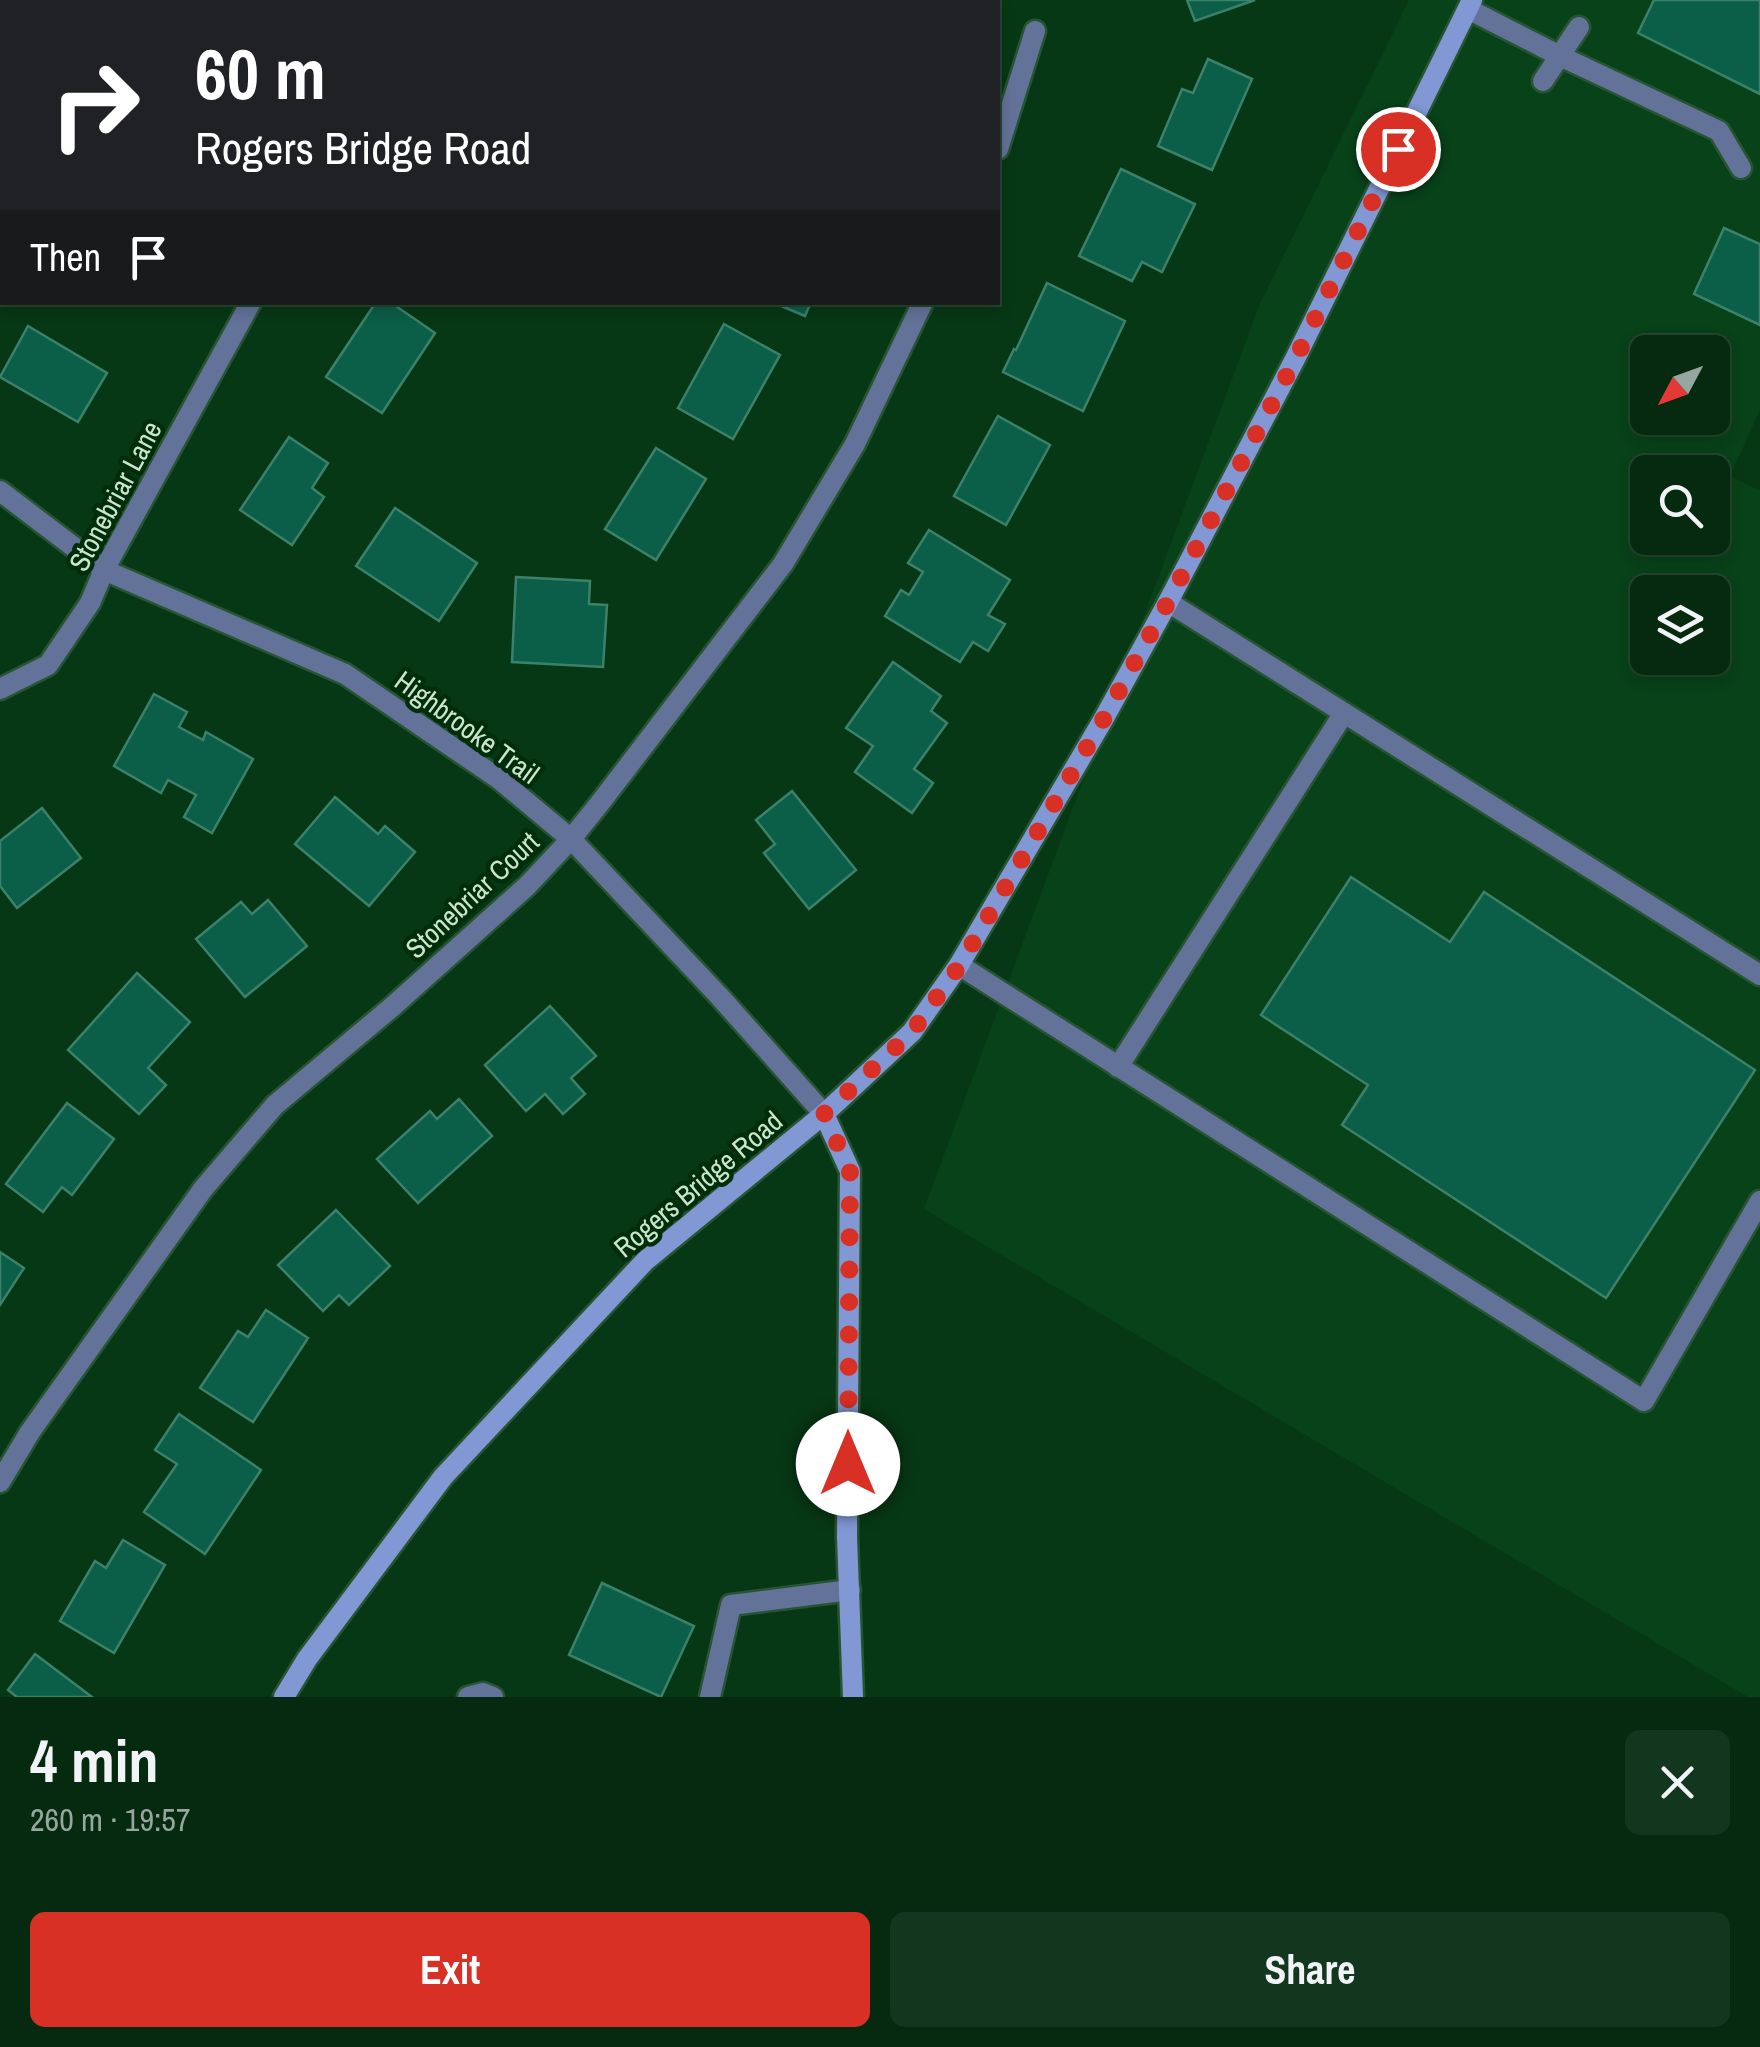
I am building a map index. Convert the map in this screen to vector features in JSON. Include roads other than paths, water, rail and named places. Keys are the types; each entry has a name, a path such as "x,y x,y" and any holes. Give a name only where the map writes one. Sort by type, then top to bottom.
{"street":[{"path":"1470,4 1560,56 1719,131 1741,168"},
{"name":"Rogers Bridge Road","path":"284,1697 307,1660 443,1477 644,1261 824,1114 912,1032 960,965 1168,602 1295,360 1470,4"},
{"path":"1543,81 1579,27"},
{"path":"1000,142 1036,31"},
{"name":"Stonebriar Lane","path":"0,689 48,665 90,604 104,570 249,305"},
{"name":"Stonebriar Court","path":"0,1482 30,1432 203,1189 274,1105 487,922 570,840 783,564 855,444 922,305"},
{"name":"Highbrooke Trail","path":"0,492 104,570 345,674 498,779 570,840 720,997 824,1114"},
{"path":"1168,602 1760,975"},
{"path":"1118,1067 1344,714"},
{"path":"960,965 1644,1401 1760,1201"},
{"path":"824,1114 850,1171 847,1518 853,1697"},
{"path":"710,1697 731,1605 850,1590"},
{"path":"468,1697 483,1693 493,1697"}]}
